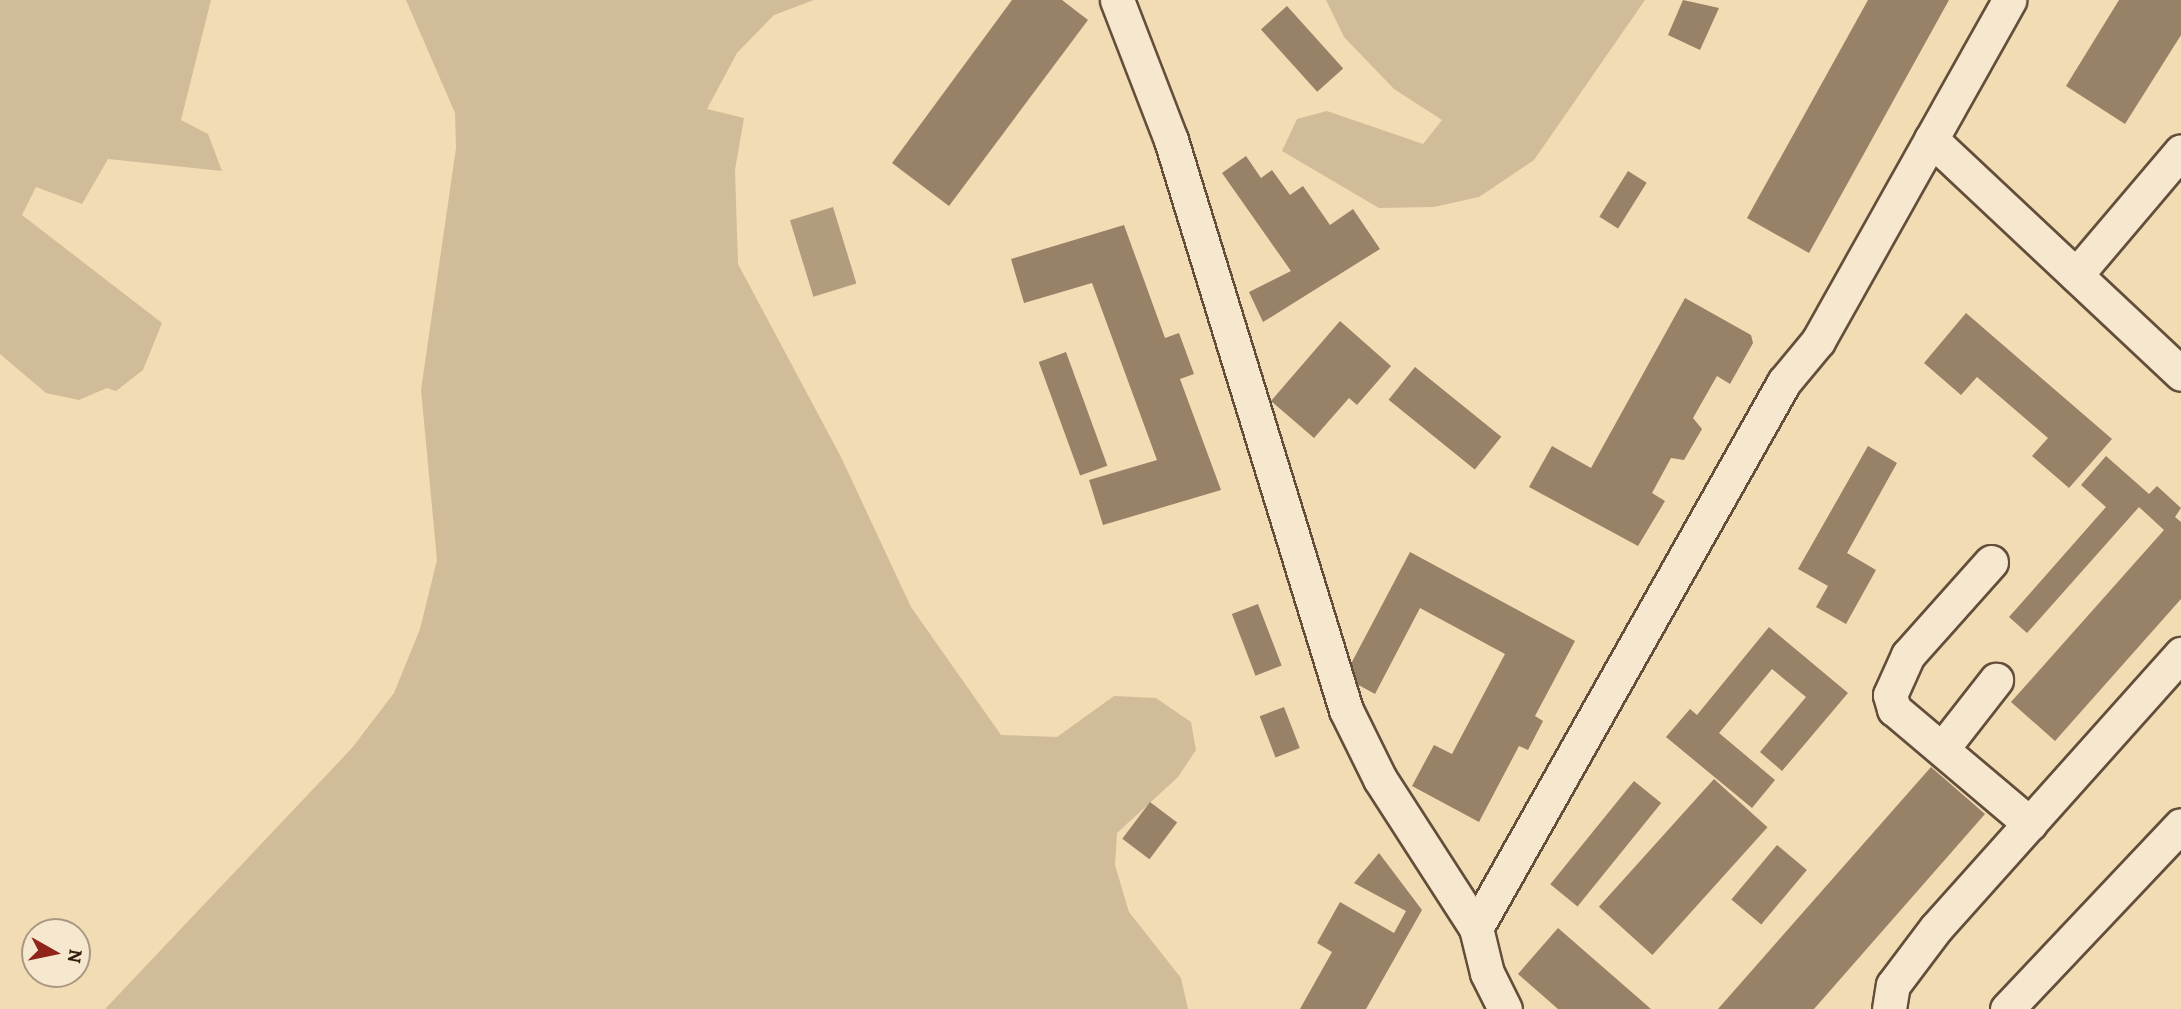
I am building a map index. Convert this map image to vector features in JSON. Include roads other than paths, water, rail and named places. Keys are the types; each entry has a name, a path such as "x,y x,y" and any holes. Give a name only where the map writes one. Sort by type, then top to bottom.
{"street":[{"path":"1118,0 1171,140 1346,710 1380,779 1476,928 1487,973 1505,1009"},
{"path":"1476,928 1784,382 1818,341 2009,0"},
{"path":"1931,139 2181,374"},
{"path":"2076,275 2181,151"},
{"path":"1992,562 1894,678 1894,709 2031,824"},
{"path":"1889,1009 1893,985 1936,928 2181,654"},
{"path":"1942,749 1996,680"},
{"path":"2007,1009 2181,825"}]}
